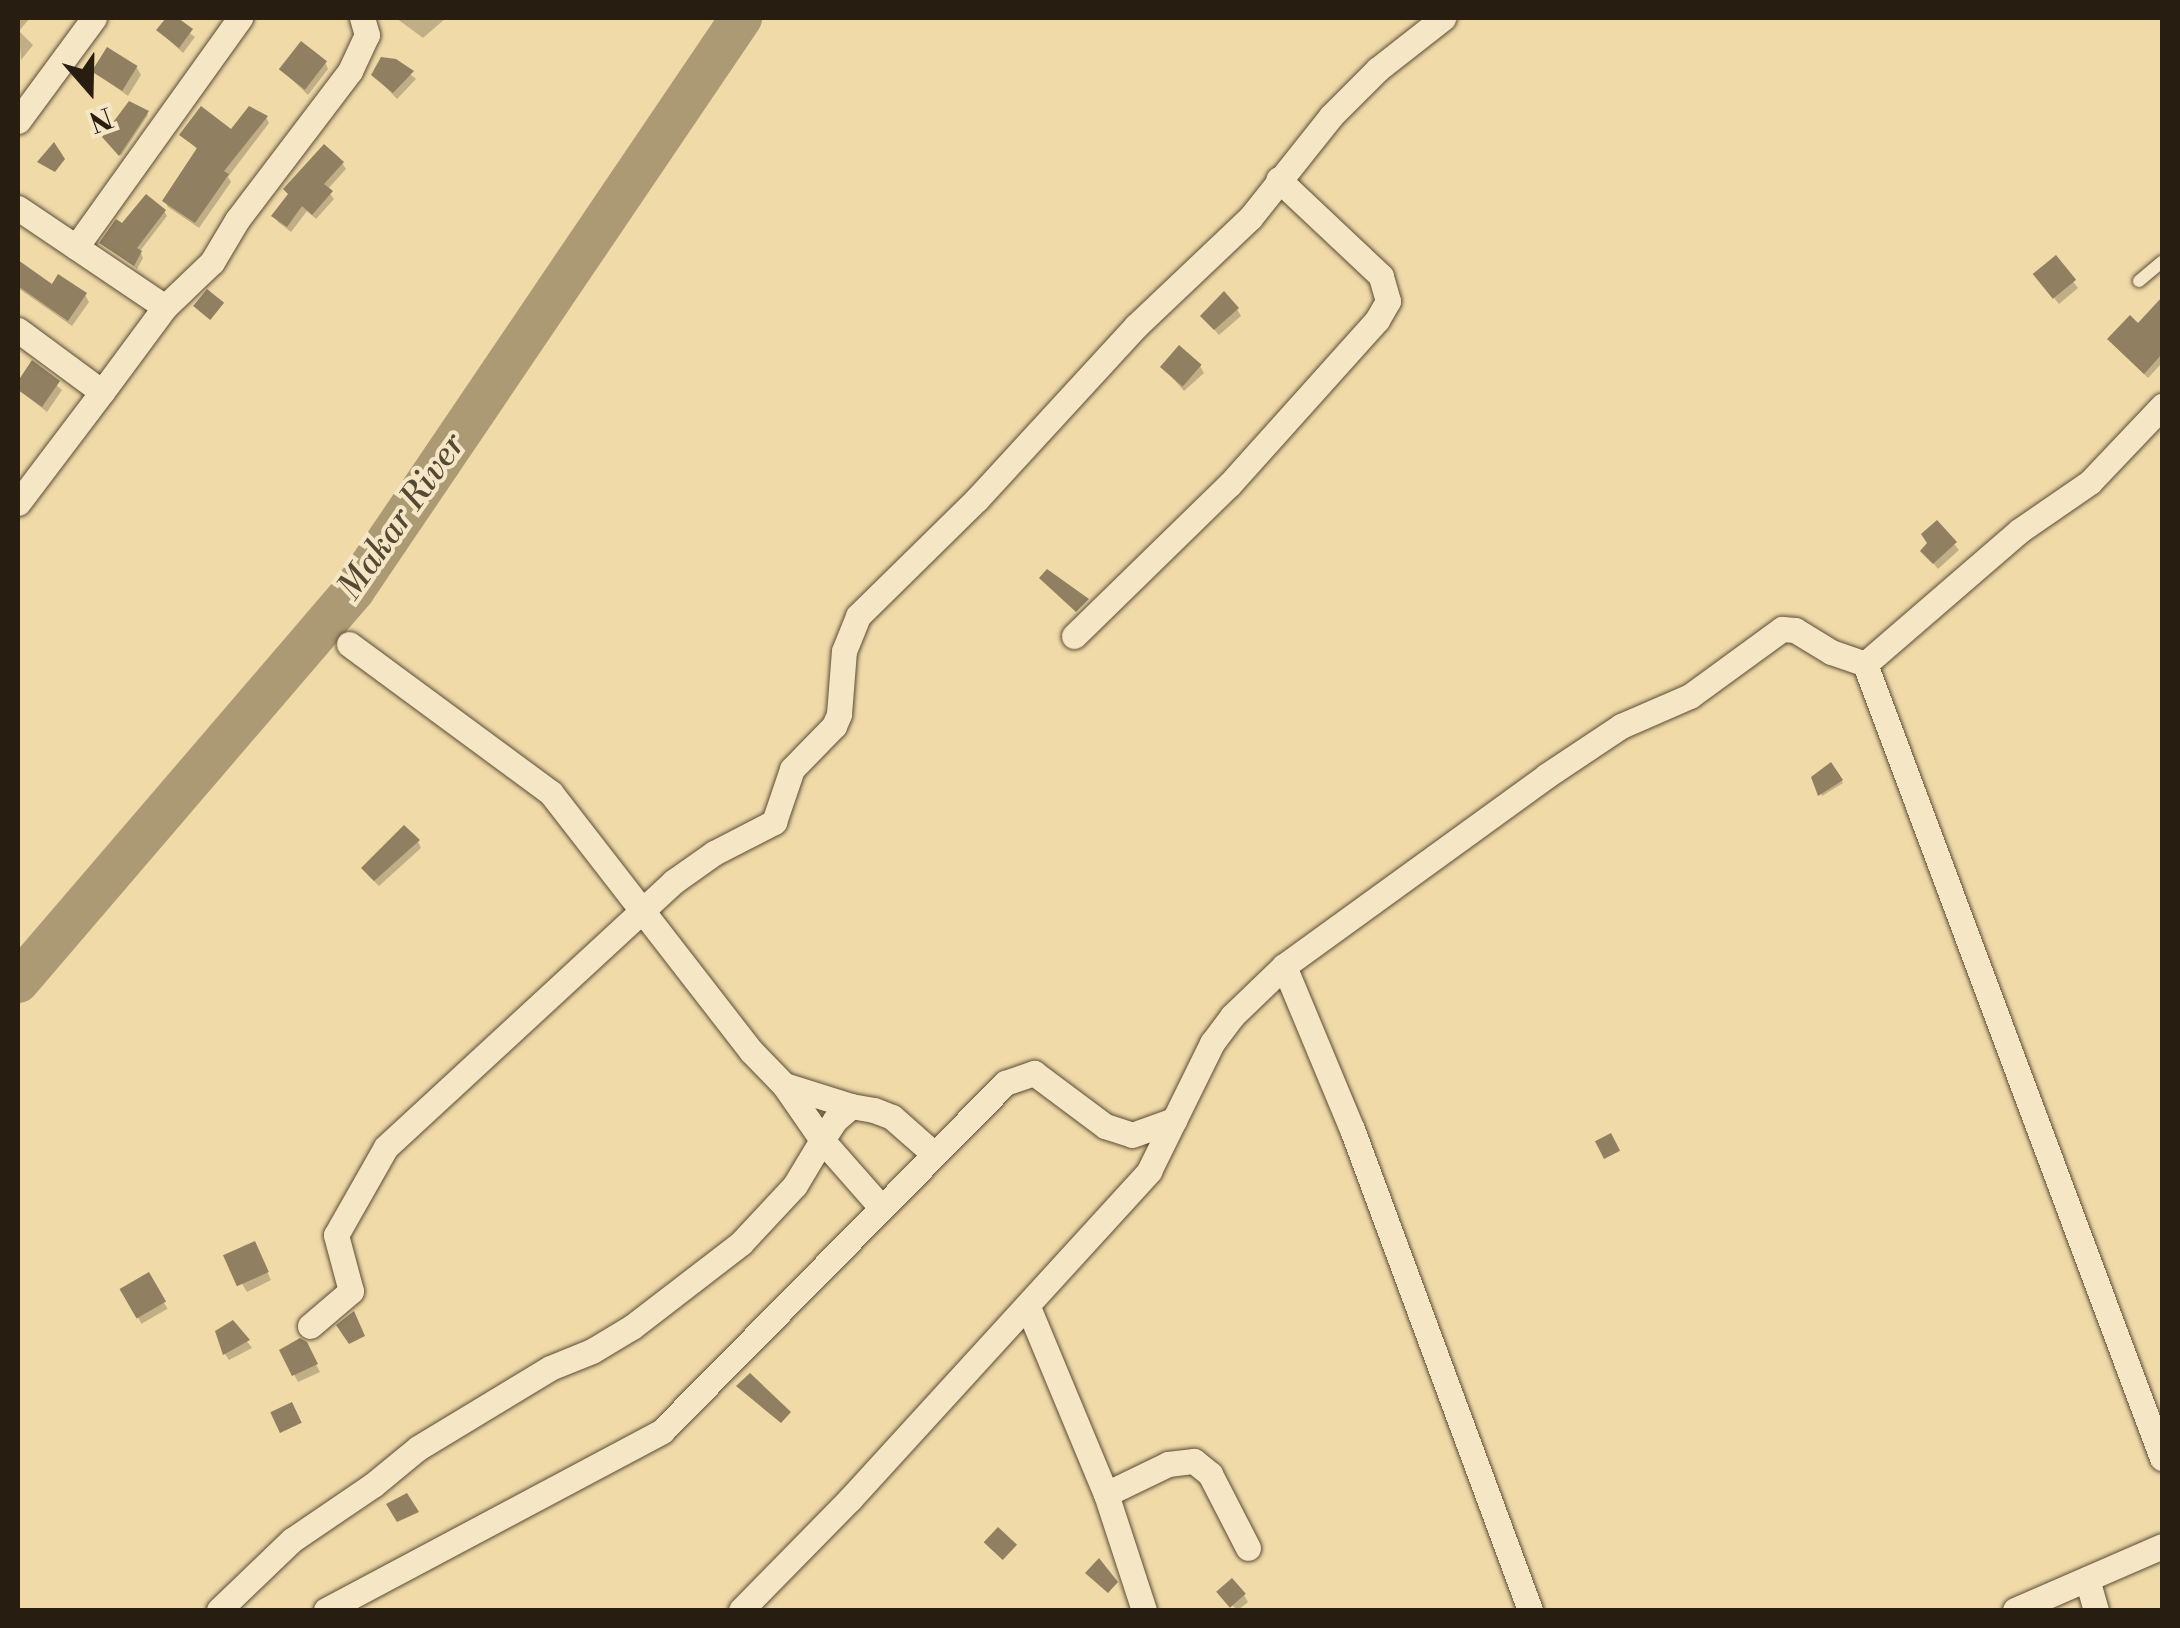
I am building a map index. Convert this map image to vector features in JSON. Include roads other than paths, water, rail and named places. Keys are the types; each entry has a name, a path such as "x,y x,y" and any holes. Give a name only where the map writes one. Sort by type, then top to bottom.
{"street":[{"path":"18,121 94,18"},
{"path":"76,246 240,18"},
{"path":"18,503 165,307 212,262 238,220 350,70 367,35 362,18"},
{"path":"310,1326 351,1292 336,1235 386,1146 642,909 714,853 774,822 792,768 834,726 839,714 844,651 858,616 977,499 1136,326 1250,218 1278,179 1378,69 1442,18"},
{"path":"1074,636 1229,485 1377,320 1388,301 1381,276 1278,179"},
{"path":"18,208 165,307"},
{"path":"18,330 102,392"},
{"path":"1865,664 2019,531 2090,482 2162,406"},
{"path":"741,1610 1028,1306 1149,1171 1212,1043 1232,1016 1284,966 1621,726 1690,696 1768,635 1795,630 1832,652 1865,664 2162,1458"},
{"path":"349,644 534,777 567,812 752,1052 784,1085 822,1140 880,1206"},
{"path":"1284,966 1358,1147 1530,1610"},
{"path":"326,1610 662,1431 1005,1082 1034,1073 1105,1126 1132,1135 1174,1120"},
{"path":"784,1085 892,1117 933,1153"},
{"path":"219,1610 292,1540 373,1485 418,1448 550,1368 592,1351 632,1327 741,1243 796,1185 822,1140 850,1106"},
{"path":"1132,1135 1149,1171"},
{"path":"1028,1306 1106,1494 1144,1610"},
{"path":"1106,1494 1168,1464 1194,1461 1210,1474 1248,1548"},
{"path":"2015,1610 2162,1546"},
{"path":"2087,1579 2096,1610"}],"lane":[{"path":"2139,281 2162,262"}],"waterway":[{"name":"Makar River","path":"18,982 354,590 741,18"}]}
